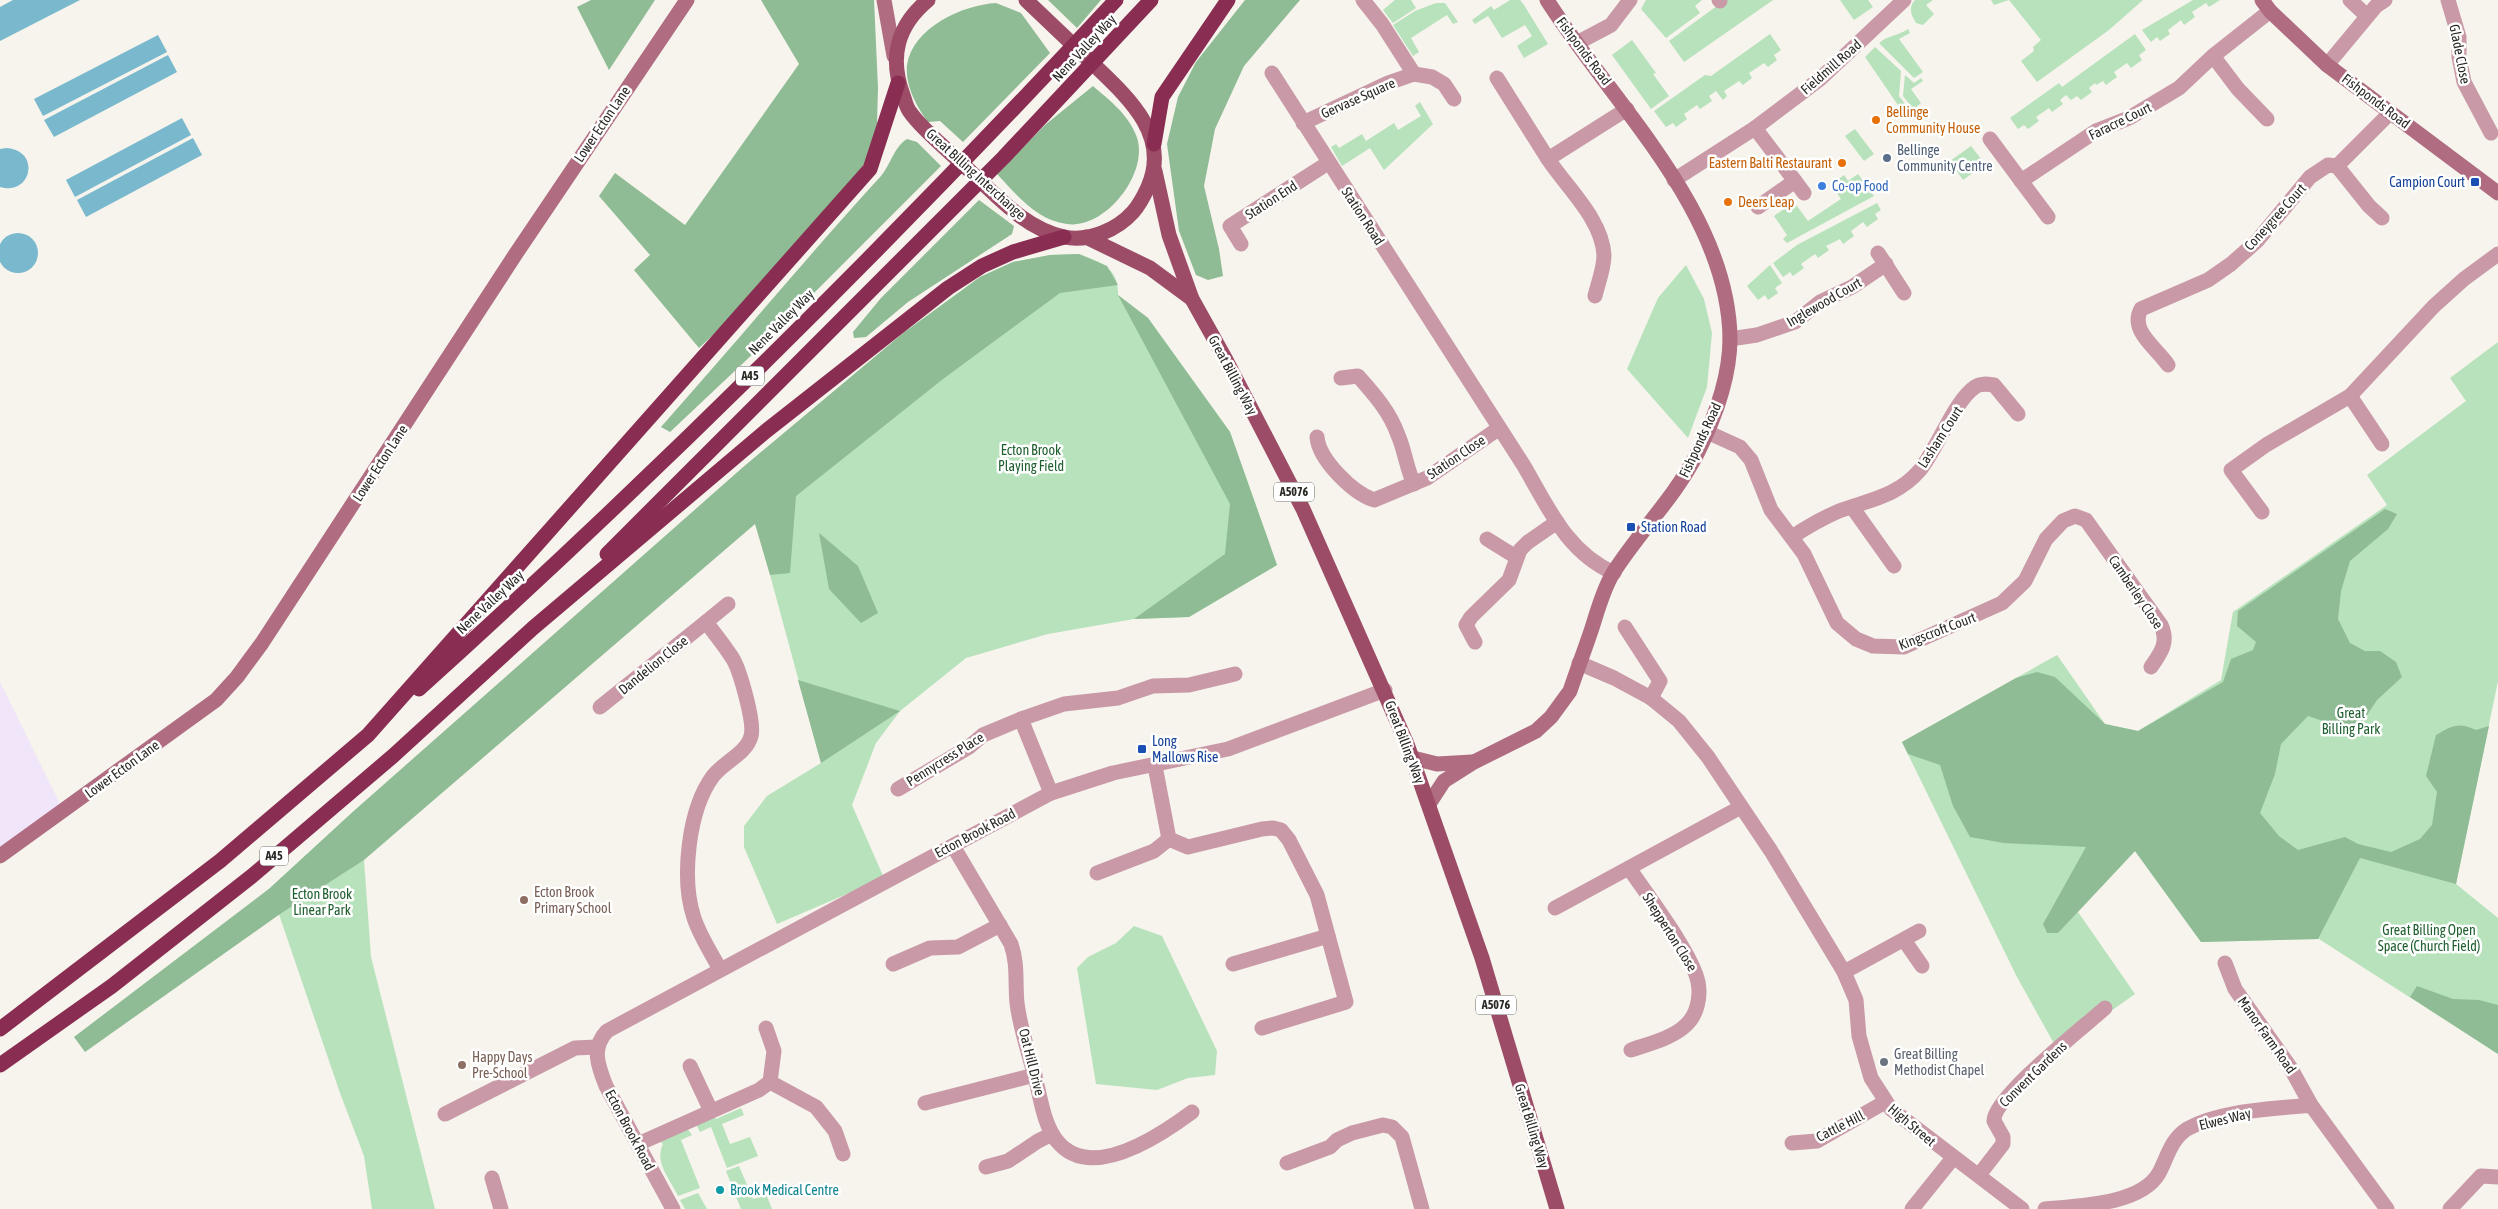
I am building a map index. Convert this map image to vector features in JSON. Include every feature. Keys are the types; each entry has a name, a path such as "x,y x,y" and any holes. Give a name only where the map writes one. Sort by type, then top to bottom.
{"highway":[{"name":"Nene Valley Way","path":"368,735 549,570 748,378 1014,108 1116,0"},
{"name":"Nene Valley Way","path":"532,628 997,164 1151,0"},
{"path":"1154,144 1162,97 1228,0"},
{"path":"368,735 870,169 898,82"},
{"path":"532,628 766,431 948,288 982,266 1013,252 1064,237"},
{"name":"A45","path":"0,1065 112,986 252,876 393,756 532,628"},
{"name":"A45","path":"0,1029 220,860 368,735"}],"main road":[{"name":"Great Billing Interchange","path":"928,0 914,15 902,33 894,56 898,82 909,112 1015,213 1037,227 1064,237 1086,237 1108,231 1126,219 1140,204 1155,172 1154,144 1142,116 1122,92 1026,0"},
{"name":"Great Billing Way","path":"1155,172 1169,235 1192,299 1226,360 1303,509 1385,690 1412,758 1482,958 1557,1209"},
{"name":"Great Billing Way","path":"1086,237 1150,268 1192,299"}],"street":[{"name":"Lower Ecton Lane","path":"0,856 208,706 237,677 262,644 517,252 687,0"},
{"path":"884,0 894,56"},
{"name":"Gervase Square","path":"1303,123 1388,83 1414,74 1382,24 1363,0"},
{"name":"Fishponds Road","path":"1429,804 1444,781 1474,762 1536,731 1551,717 1570,691 1604,590 1614,573 1683,478 1707,432 1727,371 1730,338 1724,294 1718,270 1696,215 1627,109 1547,0"},
{"path":"1577,43 1611,25 1630,0"},
{"path":"2350,0 2367,16"},
{"path":"2327,65 2367,16 2385,0"},
{"name":"Glade Close","path":"2448,0 2459,37 2459,57 2464,82 2491,133"},
{"name":"Fieldmill Road","path":"1674,180 1755,128 1843,59 1902,1"},
{"name":"Fishponds Road","path":"2266,5 2327,65 2498,193"},
{"name":"Faracre Court","path":"2021,181 2096,131 2129,118 2159,102 2183,85 2266,5"},
{"path":"2214,56 2238,89 2267,119"},
{"name":"Station Road","path":"1272,73 1328,164 1408,284 1498,429 1524,466 1557,522 1583,555 1595,564 1614,573"},
{"path":"1414,74 1432,77 1444,84 1454,99"},
{"path":"1497,78 1548,159 1586,210 1599,238 1604,254 1595,296"},
{"path":"1548,159 1627,109"},
{"name":"Coneygree Court","path":"2168,365 2139,328 2138,315 2141,309 2208,280 2231,264 2257,241 2310,178 2328,165 2337,166 2390,113"},
{"path":"1755,128 1799,187 1758,207"},
{"path":"1990,139 2048,217"},
{"name":"Station End","path":"1241,244 1230,226 1328,164"},
{"path":"2337,166 2369,206 2382,218"},
{"path":"2262,512 2231,470 2266,446 2350,396 2434,306 2464,279 2498,254"},
{"name":"Inglewood Court","path":"1730,338 1758,335 1795,322 1820,302 1852,287 1882,259 1904,293"},
{"name":"Station Close","path":"1342,378 1358,376 1380,401 1398,432 1405,464 1414,484"},
{"name":"Lasham Court","path":"1792,537 1825,518 1892,493 1909,481 1928,458 1954,413 1975,387 1994,384 2018,414"},
{"path":"2350,396 2382,444"},
{"name":"Station Close","path":"1317,436 1320,449 1341,477 1367,497 1380,499 1427,478 1498,429"},
{"name":"Kingscroft Court","path":"1707,432 1740,447 1750,460 1771,510 1804,554 1837,623 1848,633 1864,642 1894,648 1904,647 2002,603 2025,581 2040,548 2056,527 2072,516 2079,516 2086,520"},
{"path":"1852,507 1894,566"},
{"name":"Camberley Close","path":"2086,520 2162,625 2165,636 2164,646 2151,667"},
{"path":"1475,642 1461,625 1509,580 1516,557 1528,542 1557,522"},
{"path":"1487,539 1516,557"},
{"name":"Dandelion Close","path":"600,707 728,604"},
{"path":"706,622 734,661 752,727 751,737 745,747 713,776 700,798 692,821 689,883 691,906 698,926 720,969"},
{"path":"1625,627 1660,681 1651,698"},
{"path":"1555,908 1741,807 1699,744 1679,721 1651,698 1614,678 1579,664"},
{"name":"Pennycress Place","path":"898,789 970,747 983,734 1064,704 1118,698 1153,686 1189,685 1235,674"},
{"name":"Ecton Brook Road","path":"673,1209 606,1086 598,1066 597,1047 608,1031 720,969 1051,793 1113,773 1207,755 1249,743 1385,690"},
{"path":"1022,719 1051,793"},
{"name":"Fishponds Road","path":"1412,758 1437,764 1474,762"},
{"path":"1155,766 1169,839"},
{"name":"High Street","path":"1741,807 1844,972 1856,1000 1859,1036 1871,1078 1885,1102 1890,1109 2022,1209"},
{"path":"1169,839 1188,847 1262,829 1273,828 1281,830 1289,840 1317,895 1346,1002 1262,1028"},
{"path":"1096,873 1154,851 1169,839"},
{"name":"Oat Hill Drive","path":"953,846 1011,944 1016,961 1018,1004 1035,1075 1052,1134 1065,1149 1082,1157 1091,1158 1119,1154 1153,1138 1192,1112"},
{"name":"Shepperton Close","path":"1629,868 1678,942 1696,975 1700,991 1696,1009 1686,1026 1664,1038 1631,1050"},
{"path":"893,964 930,948 958,948 1000,925"},
{"path":"1844,972 1919,930"},
{"path":"1233,964 1328,936"},
{"path":"1904,940 1922,966"},
{"name":"Manor Farm Road","path":"2225,963 2235,989 2290,1067 2311,1105"},
{"name":"Convent Gardens","path":"1979,1175 2003,1144 2003,1137 1994,1121 1997,1108 2048,1057 2105,1008"},
{"path":"766,1028 774,1051 770,1082"},
{"path":"444,1114 576,1048 597,1047"},
{"path":"690,1066 711,1111"},
{"path":"925,1103 1035,1075"},
{"path":"638,1144 770,1082"},
{"path":"770,1082 816,1107 835,1131 843,1154"},
{"name":"Cattle Hill","path":"1792,1143 1817,1141 1885,1102"},
{"path":"2311,1105 2387,1209"},
{"name":"Elwes Way","path":"2045,1209 2093,1205 2115,1200 2143,1188 2158,1176 2174,1141 2187,1130 2201,1124 2251,1112 2311,1105"},
{"path":"1286,1163 1330,1147 1337,1140 1352,1133 1383,1125 1392,1127 1402,1137 1422,1209"},
{"path":"986,1167 1008,1161 1052,1134"},
{"path":"1912,1209 1953,1158"},
{"path":"2450,1209 2480,1176 2498,1177"},
{"path":"492,1178 502,1209"}],"shaded area":[{"path":"0,682 66,816 0,862"}],"green space":[{"path":"591,0 655,0 609,70 577,7"},
{"path":"761,0 874,0 878,88 877,124 866,162 793,251 748,302 699,348 634,270 650,255 599,196 615,173 685,225 799,64"},
{"path":"1048,0 1101,0 1077,28"},
{"path":"1245,0 1300,0 1244,66 1215,129 1204,186 1219,249 1223,276 1208,280 1196,275 1179,231 1167,144 1178,97 1196,62"},
{"path":"1395,0 1411,0 1416,8 1393,23 1383,10"},
{"path":"1510,0 1520,0 1548,44 1524,58 1517,46 1532,36 1525,25 1502,38 1488,16 1475,24 1472,20 1491,6 1494,10"},
{"path":"1646,0 1702,0 1695,6 1700,13 1666,38 1641,9"},
{"path":"1725,0 1773,0 1684,62 1669,41"},
{"path":"1840,0 1868,0 1873,7 1854,20"},
{"path":"1915,0 1933,0 1926,5 1934,14 1923,25 1916,23 1912,14 1911,8"},
{"path":"1991,0 2009,0 1994,5"},
{"path":"2009,0 2143,0 2109,30 2037,82 2021,61 2034,51 2033,47 2041,40"},
{"path":"2193,0 2220,0 2209,7 2206,3 2192,12 2195,17 2184,25 2181,20 2168,30 2170,34 2160,41 2157,37 2151,42 2142,30"},
{"path":"996,3 1021,13 1050,53 963,142 940,121 928,122 916,103 910,88 907,65 911,52 929,29 955,13 969,8"},
{"path":"1436,3 1445,3 1458,22 1453,24 1447,15 1411,38 1419,52 1413,56 1393,25 1415,11"},
{"path":"1908,29 1910,33 1899,39 1923,72 1914,78 1879,43"},
{"path":"1770,34 1781,50 1774,55 1777,60 1768,67 1764,63 1749,73 1752,78 1743,85 1739,81 1724,91 1727,96 1723,100 1716,91 1709,96 1712,101 1700,109 1697,105 1684,114 1687,119 1676,127 1673,123 1666,127 1654,111 1705,75 1711,76"},
{"path":"2135,34 2146,50 2139,55 2142,60 2131,68 2127,63 2114,72 2117,77 2106,85 2103,81 2096,85 2095,83 2089,88 2092,92 2081,100 2077,96 2071,100 2066,95 2060,100 2063,104 2052,112 2049,108 2036,117 2039,121 2028,129 2024,125 2018,129 2010,118 2059,83 2062,87"},
{"path":"1632,40 1656,73 1653,74 1669,96 1651,109 1612,55"},
{"path":"1875,47 1901,71 1899,96 1905,104 1900,108 1865,57"},
{"path":"1905,75 1914,83 1921,78 1923,81 1911,89 1921,103 1906,116 1903,112 1911,106 1903,96"},
{"path":"1093,86 1118,108 1133,127 1139,149 1137,165 1131,181 1122,195 1110,208 1096,218 1082,223 1067,224 1056,222 1028,205 997,174 1045,125"},
{"path":"1420,102 1433,124 1384,170 1370,148 1342,166 1331,147 1336,144 1339,148 1362,134 1366,141 1394,123 1398,130 1421,116 1415,106"},
{"path":"1855,129 1874,154 1864,161 1845,136"},
{"path":"907,139 917,142 941,166 757,350 670,432 661,427 881,176 899,146"},
{"path":"1971,146 1985,164 1963,180 1950,161"},
{"path":"1858,174 1874,196 1787,243 1783,239 1787,235 1774,216 1794,202 1808,221 1841,199 1837,193 1842,190 1836,181 1844,175 1848,181"},
{"path":"979,200 1014,226 1012,234 908,302 866,337 854,338 853,332 881,298"},
{"path":"1877,203 1881,210 1875,214 1878,219 1867,227 1863,222 1851,231 1854,236 1843,244 1840,239 1826,246 1829,250 1818,258 1815,254 1801,264 1804,268 1793,276 1790,272 1783,277 1773,263 1797,245"},
{"name":"Ecton Brook Playing Field","path":"1079,254 1101,263 1112,272 1118,295 1148,318 1230,432 1277,565 1189,617 1134,619 1048,634 966,658 900,711 876,743 852,805 884,878 777,924 744,847 744,826 767,796 821,763 756,523 902,334 980,277 1013,262 1050,255"},
{"path":"1079,254 1107,266 1118,285 1060,293 943,379 796,496 790,573 770,575 755,524 364,860 280,914 85,1052 74,1037 270,888 356,809 742,468 902,334 980,277 1013,262 1050,255"},
{"path":"1686,265 1704,299 1712,333 1707,387 1688,438 1627,369 1658,298"},
{"path":"1770,265 1782,283 1775,288 1778,293 1768,300 1765,295 1758,300 1747,286"},
{"path":"1118,295 1148,318 1230,432 1277,565 1189,617 1134,619 1225,554 1230,504"},
{"name":"Great Billing Park","path":"2498,342 2498,681 2456,884 2498,918 2498,1054 2319,939 2201,942 2135,851 2078,912 2135,994 2057,1049 2017,977 1902,742 2057,655 2105,724 2138,731 2221,680 2233,612 2387,505 2367,475 2466,401 2450,378"},
{"path":"2385,509 2397,514 2388,529 2350,561 2341,591 2338,619 2350,643 2365,651 2380,651 2396,662 2402,677 2377,700 2361,724 2338,726 2308,716 2281,744 2275,774 2260,813 2279,836 2298,850 2345,837 2358,844 2391,852 2420,839 2432,825 2437,792 2426,776 2436,735 2460,725 2476,730 2489,726 2456,884 2360,858 2318,939 2201,942 2135,851 2058,933 2047,933 2043,924 2086,847 2004,843 1970,837 1953,806 1940,765 1908,754 1902,742 2016,678 2037,672 2055,677 2105,724 2138,731 2223,682 2231,659 2253,650 2256,642 2237,626 2238,611"},
{"path":"819,533 858,566 878,613 861,623 829,589"},
{"path":"798,680 900,711 821,763"},
{"name":"Ecton Brook Linear Park","path":"356,809 364,860 371,957 435,1209 372,1209 364,1156 340,1093 270,888"},
{"path":"1134,926 1162,936 1217,1051 1215,1075 1188,1078 1157,1090 1096,1084 1077,968 1088,957 1116,943"},
{"path":"2417,986 2453,999 2479,1000 2498,1005 2498,1054 2410,997"},
{"path":"741,1108 744,1115 722,1124 730,1144 750,1137 758,1156 727,1168 711,1127 700,1132 696,1124 714,1116 716,1119"},
{"path":"687,1128 692,1135 681,1140 700,1188 678,1196 662,1164 660,1157 663,1144 660,1141"},
{"path":"739,1166 753,1199 766,1194 772,1209 741,1209 726,1171"},
{"path":"698,1193 707,1209 685,1209 680,1200"}],"water":[{"path":"13,0 80,0 0,41 0,7"},
{"path":"158,35 167,52 43,116 34,99"},
{"path":"168,55 177,72 54,137 44,120"},
{"path":"182,118 191,135 75,197 66,180"},
{"path":"193,138 202,155 86,217 77,200"},
{"path":"6,148 17,151 24,156 28,164 28,172 25,179 19,185 11,188 0,187 0,149"},
{"path":"22,233 29,236 35,242 38,253 37,261 29,270 22,273 14,273 7,270 -1,261 -2,249 1,242 10,234"}],"place":[{"name":"Bellinge Community House","path":"1876,120"},
{"name":"Bellinge Community Centre","path":"1887,158"},
{"name":"Eastern Balti Restaurant","path":"1842,163"},
{"name":"Campion Court","path":"2475,182"},
{"name":"Co-op Food","path":"1822,186"},
{"name":"Deers Leap","path":"1728,202"},
{"name":"Station Road","path":"1631,527"},
{"name":"Long Mallows Rise","path":"1142,749"},
{"name":"Ecton Brook Primary School","path":"524,900"},
{"name":"Great Billing Methodist Chapel","path":"1884,1062"},
{"name":"Happy Days Pre-School","path":"462,1065"},
{"name":"Brook Medical Centre","path":"720,1190"}],"park label":[{"name":"Great Billing Open Space (Church Field)","path":"2429,938"}]}
